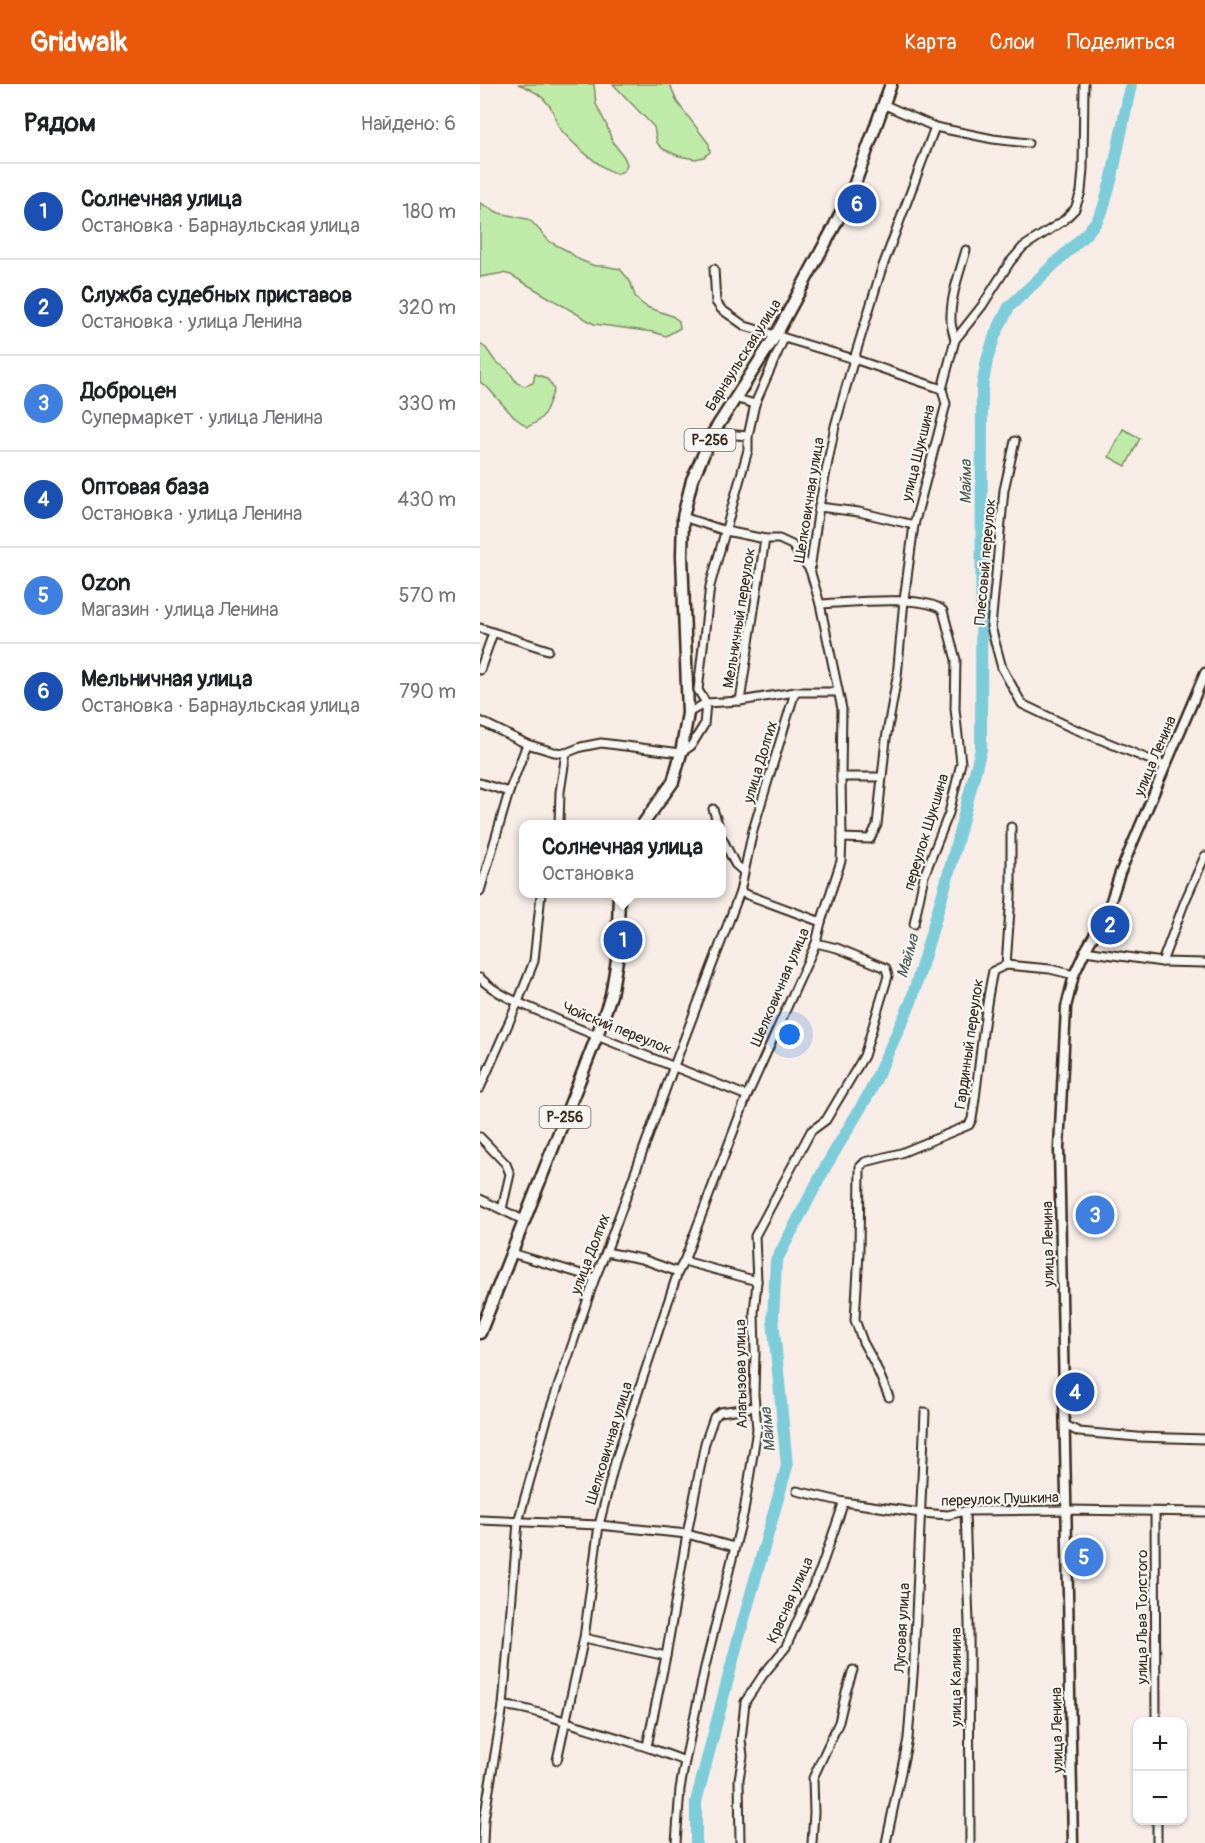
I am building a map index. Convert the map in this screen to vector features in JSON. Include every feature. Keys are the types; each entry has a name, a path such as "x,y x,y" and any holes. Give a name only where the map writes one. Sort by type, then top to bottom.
{"main road":[{"name":"Барнаульская улица","path":"646,820 673,782 688,713 682,556 683,517 692,480 713,433 734,398 780,336 854,186 891,84"},
{"name":"Р-256","path":"480,1333 611,995 617,960 619,898"}],"street":[{"name":"улица Шукшина","path":"842,838 870,839 877,825 914,525 946,404 942,389 955,340 1023,247 1063,221 1075,209 1081,192 1083,169 1084,84"},
{"path":"885,105 935,127 993,139 1028,143"},
{"name":"Шелковичная улица","path":"556,1760 584,1638 599,1525 615,1462 678,1272 747,1096 816,943 841,861 842,709 820,604 810,570 819,507 835,426 881,271 935,127"},
{"path":"955,340 951,322 952,305 966,250"},
{"path":"714,268 716,302 721,309 745,326 942,389"},
{"path":"480,721 527,744 554,752 566,753 601,743 681,753 691,746 704,725 706,703 698,690 710,586 748,450 748,436 755,404 780,336"},
{"path":"734,398 755,404"},
{"path":"713,433 748,436"},
{"name":"Плесовый переулок","path":"1016,441 1004,490 991,627 1002,668 1022,705 1164,766"},
{"path":"819,507 859,512 914,525"},
{"path":"683,517 726,531 765,539 779,539 792,545 810,570"},
{"name":"Мельничный переулок","path":"740,701 765,539"},
{"path":"820,604 904,600"},
{"name":"переулок Шукшина","path":"904,600 931,604 943,611 956,660 955,709 961,763 949,813 924,876 914,924"},
{"path":"480,628 548,650"},
{"path":"480,670 493,633"},
{"name":"улица Ленина","path":"1073,1843 1059,1148 1066,1007 1074,975 1107,914 1120,873 1205,673"},
{"path":"688,713 706,703 740,701 795,692 837,692"},
{"name":"улица Долгих","path":"483,1843 484,1820 503,1707 518,1522 547,1419 595,1278 740,892 756,820 795,692"},
{"path":"480,891 509,792 527,744"},
{"path":"559,820 566,753"},
{"path":"841,777 882,777"},
{"path":"480,783 509,792"},
{"path":"713,809 716,820"},
{"path":"1011,827 1011,896 1006,965 1050,969 1074,975"},
{"path":"726,846 735,864 743,871"},
{"path":"1162,962 1205,856"},
{"path":"740,892 821,922"},
{"path":"480,1088 534,960 541,898"},
{"name":"Алагызова улица","path":"676,1843 680,1789 685,1761 744,1511 757,1429 755,1236 811,1131 826,1120 864,1056 888,976 886,968 837,948 816,943"},
{"path":"1085,951 1162,962 1205,963"},
{"name":"Гардинный переулок","path":"889,1397 855,1320 859,1253 860,1167 865,1162 901,1153 969,1125 972,1119 987,998 993,971 1006,965"},
{"name":"Чойский переулок","path":"480,978 488,986 518,1002 747,1096"},
{"path":"480,1137 506,1164 510,1174 502,1209"},
{"path":"480,1199 524,1220"},
{"path":"606,1252 642,1259 678,1272"},
{"path":"511,1253 595,1278"},
{"path":"684,1261 757,1281"},
{"path":"647,1746 705,1443 714,1417 720,1413 755,1407"},
{"name":"Луговая улица","path":"886,1843 908,1739 914,1662 925,1412"},
{"path":"1065,1425 1079,1432 1205,1439"},
{"name":"переулок Пушкина","path":"797,1491 844,1502 948,1515 964,1512 1067,1510 1205,1512"},
{"name":"Красная улица","path":"740,1843 739,1779 743,1756 741,1740 745,1702 786,1647 821,1568 844,1502"},
{"name":"улица Калинина","path":"964,1512 969,1623 970,1843"},
{"name":"улица Льва Толстого","path":"1155,1512 1156,1717"},
{"path":"480,1520 599,1525 687,1534 734,1547"},
{"path":"584,1638 666,1656"},
{"path":"812,1843 813,1778 839,1722 853,1670"},
{"path":"503,1707 516,1707 565,1721 647,1746 685,1761"},
{"path":"1157,1825 1157,1843"}],"green space":[{"path":"518,84 594,84 596,104 612,141 627,164 624,171 616,174 587,155 561,130 546,101 535,92"},
{"path":"613,84 670,84 677,102 709,144 710,152 704,157 695,159 679,156 663,149 657,143 654,127"},
{"path":"480,203 499,213 527,219 550,242 580,260 595,266 620,269 630,281 635,296 640,302 672,316 679,321 680,328 666,336 653,332 594,324 511,275 503,273 480,277"},
{"path":"480,344 486,348 495,361 508,370 517,383 525,386 533,383 535,374 549,381 554,390 545,412 534,424 527,427 480,382"},
{"path":"1123,429 1140,438 1126,466 1109,457"}],"waterway":[{"name":"Майма","path":"696,1843 696,1802 738,1640 787,1466 773,1319 776,1261 826,1166 870,1092 911,1002 948,876 981,749 982,388 987,360 995,335 1009,307 1085,235 1103,209 1131,84"}],"place":[{"name":"Мельничная улица","path":"857,204"},
{"name":"Служба судебных приставов","path":"1110,925"},
{"name":"Солнечная улица","path":"623,940"},
{"name":"Доброцен","path":"1095,1215"},
{"name":"Оптовая база","path":"1075,1392"},
{"name":"Ozon","path":"1084,1557"}]}
